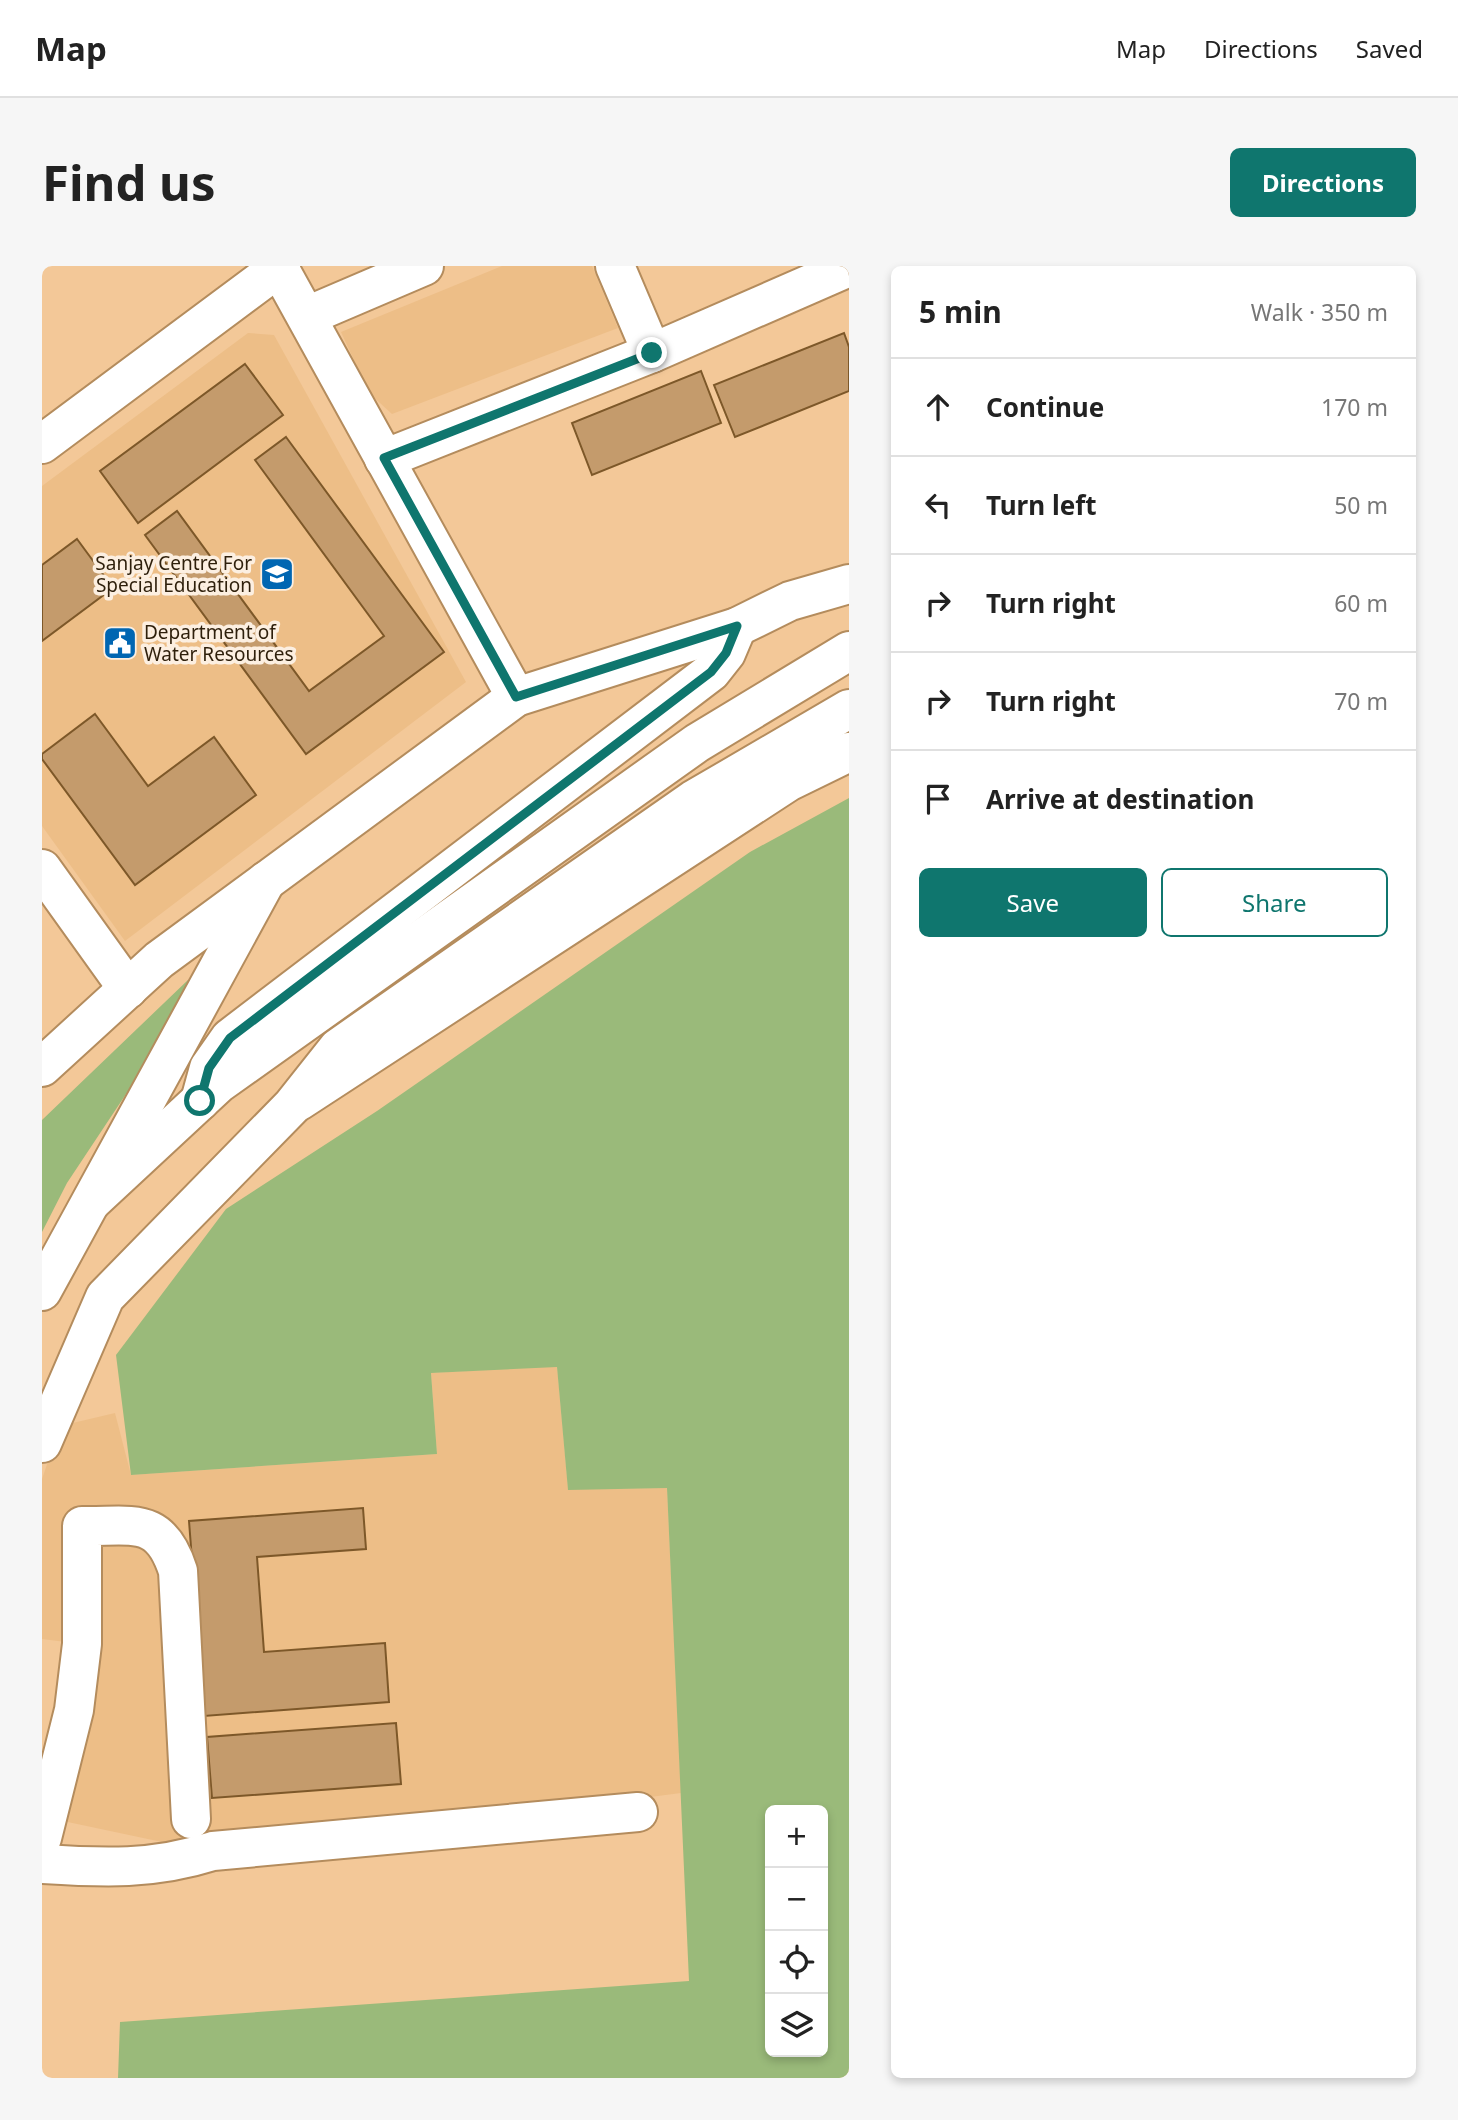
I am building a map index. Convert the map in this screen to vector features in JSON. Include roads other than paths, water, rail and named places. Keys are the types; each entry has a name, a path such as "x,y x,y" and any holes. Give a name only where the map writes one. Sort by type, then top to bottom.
{"main road":[{"path":"42,444 279,266 516,697"},
{"path":"307,316 424,266"},
{"path":"615,266 652,353"},
{"path":"384,458 652,353 849,267"},
{"path":"42,1067 159,960 516,697 737,626 790,601 849,584"},
{"path":"200,1101 209,1068 230,1038 711,672 726,653 737,626"},
{"path":"92,1200 218,1083 697,743 849,651"},
{"path":"42,1443 105,1297 292,1106 338,1048 692,800 849,709"},
{"path":"292,1106 788,782 849,751"},
{"path":"42,869 128,989"},
{"path":"42,1291 266,881"},
{"path":"42,1838 75,1710 82,1644 82,1527 139,1527 156,1531 170,1546 178,1571 191,1819"},
{"path":"42,1864 133,1868 175,1863 212,1851 638,1812"}],"place":[{"name":"Sanjay Centre For Special Education","path":"277,574"},
{"name":"Department of Water Resources","path":"120,643"}]}
